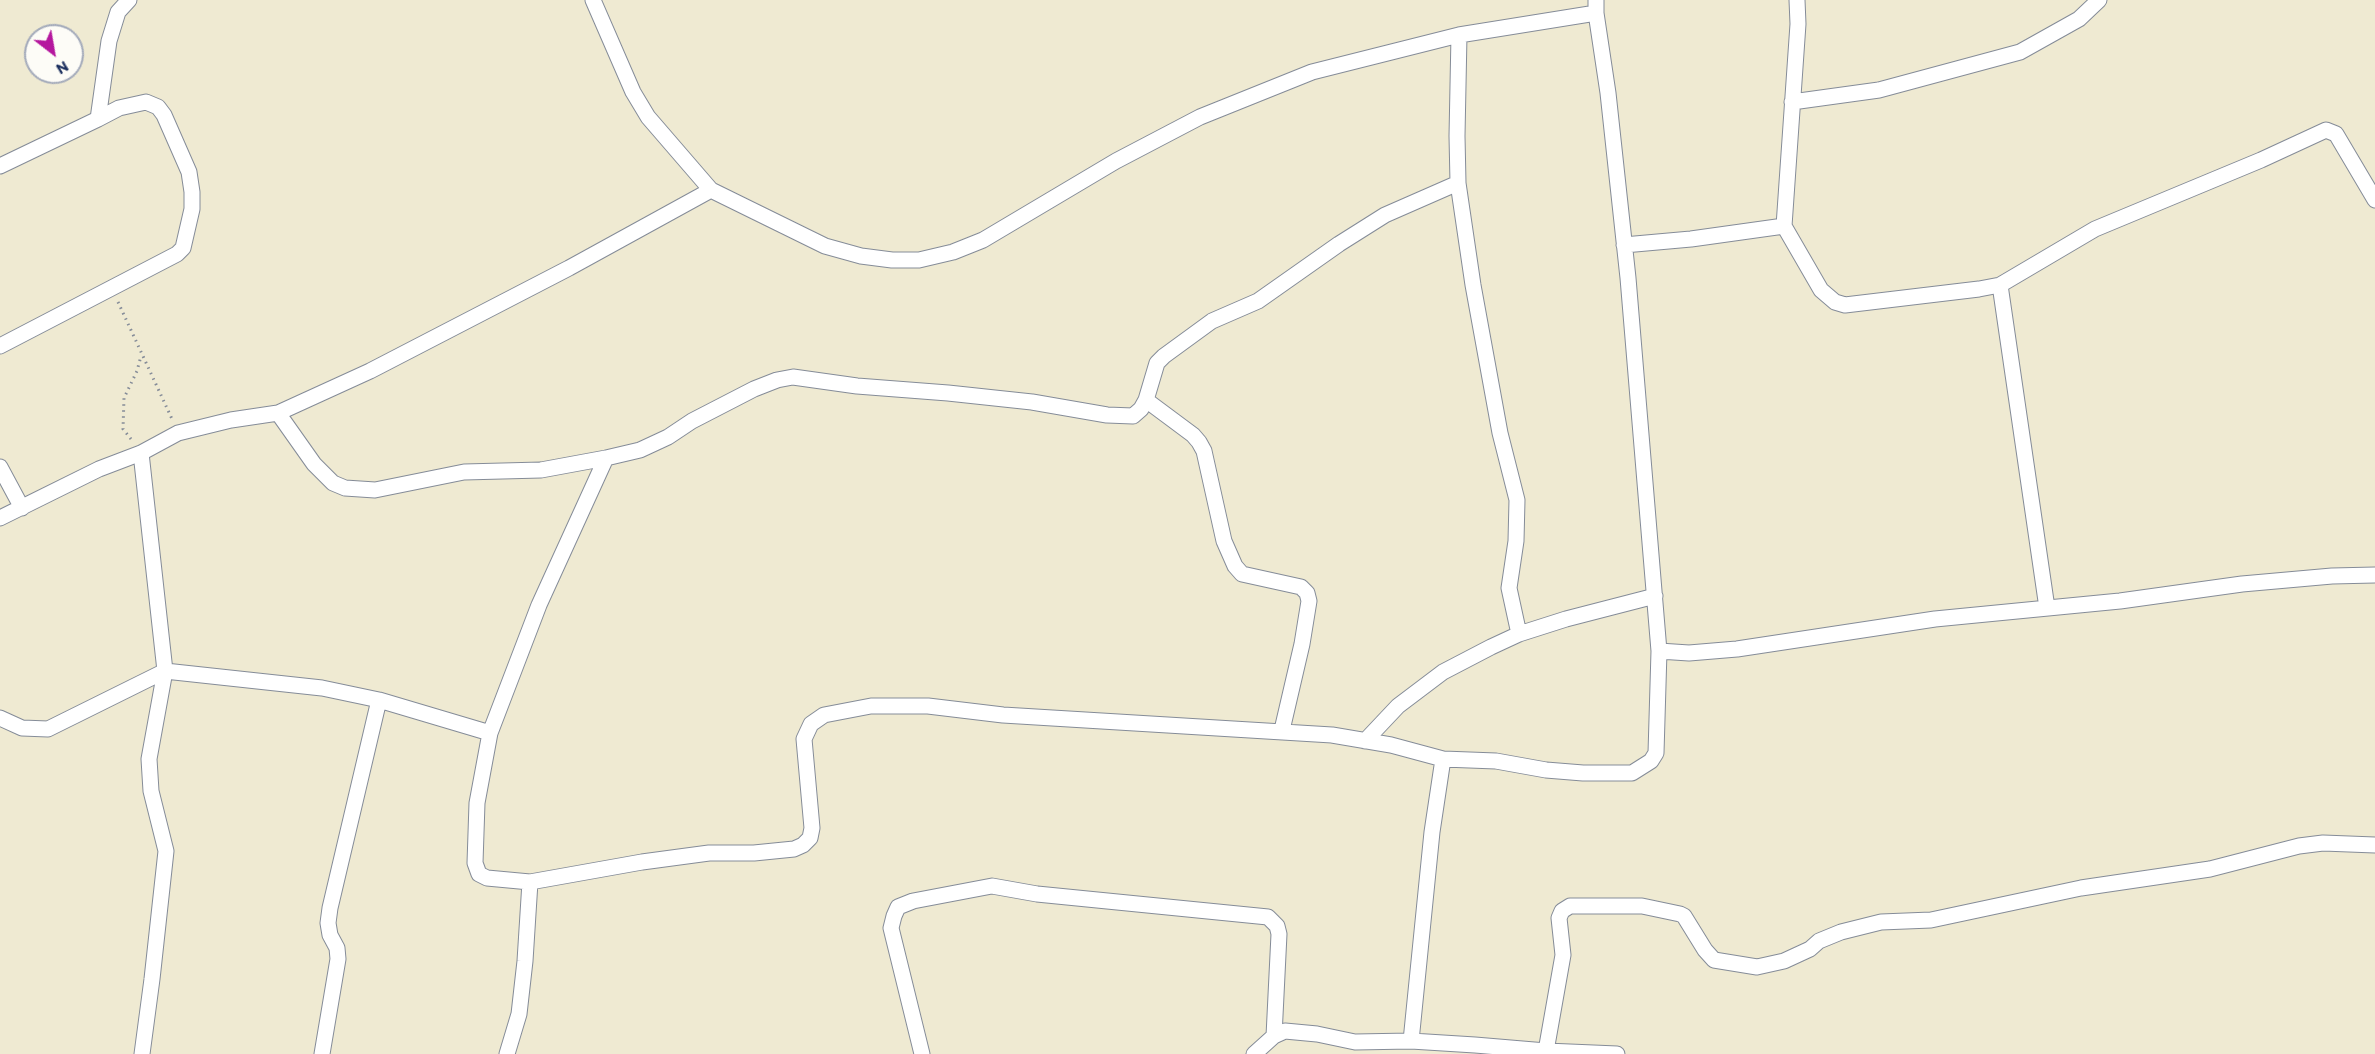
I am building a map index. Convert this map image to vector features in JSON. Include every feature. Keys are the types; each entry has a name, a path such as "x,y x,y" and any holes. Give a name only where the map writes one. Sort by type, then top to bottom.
{"street":[{"path":"98,119 109,41 118,12 129,0"},
{"path":"593,0 633,92 648,117 711,190 825,246 861,256 892,260 919,260 953,252 983,240 1116,162 1200,117 1312,72 1459,34 1596,7 1608,93 1624,245 1655,597 1659,651 1656,753 1651,761 1632,772 1582,773 1546,770 1496,761 1443,759 1332,735 1282,730 1003,716 928,706 871,706 824,715 811,724 804,739 812,828 810,838 794,849 708,853 530,882 487,878 479,874 475,863 477,803 490,733 539,605 606,458"},
{"path":"1797,0 1784,226 1821,290 1835,302 1845,305 2000,285 2095,229 2261,160 2326,130 2336,134 2375,200"},
{"path":"1792,102 1879,90 2020,52 2051,37 2079,19 2099,0"},
{"path":"1459,34 1458,183 1473,285 1500,433 1517,500 1516,541 1509,588 1519,634"},
{"path":"0,166 131,104 146,102 158,107 164,115 189,172 192,192 192,209 183,248 177,254 0,346"},
{"path":"278,413 314,464 333,483 345,488 375,490 464,472 541,470 640,450 668,437 725,404 777,380 793,377 857,386 1032,402 1107,415 1133,416 1146,400 1157,363 1212,321 1257,301 1339,244 1385,216 1458,183"},
{"path":"0,518 99,469 141,453 178,433 231,420 278,413 370,371 569,268 711,190"},
{"path":"1624,245 1691,239 1784,226"},
{"path":"2000,285 2047,608"},
{"path":"1146,400 1199,442 1204,452 1224,541 1235,566 1242,574 1301,587 1307,593 1309,601 1302,644 1282,730"},
{"path":"141,453 154,554 165,671 149,759 152,791 166,851 153,979 142,1054"},
{"path":"0,467 22,508"},
{"path":"1659,651 1689,653 1737,649 1935,619 2120,601 2242,584 2332,576 2375,575"},
{"path":"1365,741 1398,706 1443,672 1519,634 1566,619 1655,597"},
{"path":"0,718 22,728 48,729 165,671 322,688 379,700 490,733"},
{"path":"322,1054 338,959 337,948 330,935 328,923 330,908 379,700"},
{"path":"1411,1041 1432,832 1443,759"},
{"path":"1546,1052 1563,955 1559,918 1562,911 1570,906 1642,906 1680,914 1684,916 1705,950 1714,960 1757,967 1784,961 1841,932 1881,922 1930,920 2081,888 2210,870 2299,846 2323,843 2375,844"},
{"path":"507,1054 519,1014 530,882"},
{"path":"922,1054 891,928 894,915 898,907 913,901 993,886 1037,894 1268,917 1276,927 1279,942 1274,1036"},
{"path":"1254,1054 1274,1036 1285,1031 1317,1034 1355,1042 1411,1041 1546,1052 1617,1054"}],"path":[{"path":"111,287 178,433"},
{"path":"141,354 137,371 124,398 123,429 141,453"}]}
